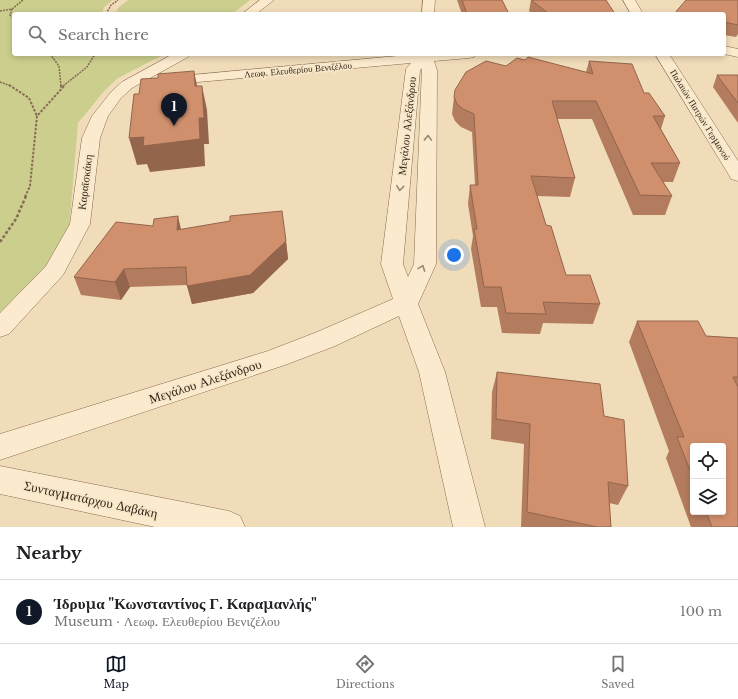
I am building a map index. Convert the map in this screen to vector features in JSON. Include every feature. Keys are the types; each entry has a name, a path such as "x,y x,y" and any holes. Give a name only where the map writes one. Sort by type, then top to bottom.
{"street":[{"path":"251,12 268,0"},
{"path":"428,12 429,0"},
{"path":"629,0 636,12"},
{"path":"726,50 738,53"},
{"name":"Καραϊσκάκη","path":"0,328 55,270 80,224 91,138 100,116 116,95 127,85 180,56"},
{"name":"Λεωφ. Ελευθερίου Βενιζέλου","path":"127,85 426,56"},
{"name":"Μεγάλου Αλεξάνδρου","path":"0,447 276,358 326,339 407,303 425,264 430,70 426,56 413,69 392,264 407,303 432,372 469,527"},
{"name":"Παλαιών Πατρών Γερμανού","path":"663,56 738,175"},
{"name":"Συνταγματάρχου Δαβάκη","path":"0,480 229,527"}],"path":[{"path":"0,11 12,9 23,0"},
{"path":"107,12 111,5 118,0"},
{"path":"12,9 10,15 12,17"},
{"path":"52,56 59,66 61,88"},
{"path":"37,116 61,88 88,67 94,56"},
{"path":"0,82 9,85 29,98 37,116 30,186 16,220 0,242"}],"green space":[{"path":"0,0 113,0 104,7 103,12 12,12 12,56 161,56 118,78 105,90 78,123 69,229 44,269 0,314"},
{"path":"128,0 250,0 235,12 116,12 118,8"}],"building":[{"path":"462,0 502,0 508,12 466,12"},
{"path":"531,0 606,0 614,12 546,12"},
{"path":"686,0 738,0 738,25 726,22 726,12 676,12"},
{"path":"528,57 593,74 589,61 632,64 644,93 649,93 665,116 653,116 680,163 651,163 672,196 640,195 596,101 552,101 575,178 531,176 546,225 551,226 566,275 590,275 600,304 543,302 546,314 506,313 501,287 484,287 474,229 477,229 470,185 478,185 474,114 463,109 457,104 454,97 455,90 466,72 486,61 506,66 517,58 525,60"},
{"path":"194,71 195,86 202,86 204,118 199,118 200,139 143,146 144,137 129,138 134,94 139,94 141,79 158,78 158,74"},
{"path":"717,75 738,75 738,103"},
{"path":"282,211 286,241 250,275 187,286 186,267 124,269 115,282 74,277 116,222 153,226 154,219 178,216 177,230 230,221 230,216"},
{"path":"637,321 698,321 706,336 738,338 738,377 733,377 738,387 738,527 712,527 707,515 726,515 726,443 690,443 690,470 677,437 684,437"},
{"path":"497,372 600,384 604,416 624,420 628,486 608,482 611,527 597,527 527,512 530,424 496,419"}],"place":[{"name":"Ίδρυμα \"Κωνσταντίνος Γ. Καραμανλής\"","path":"174,126"}]}
